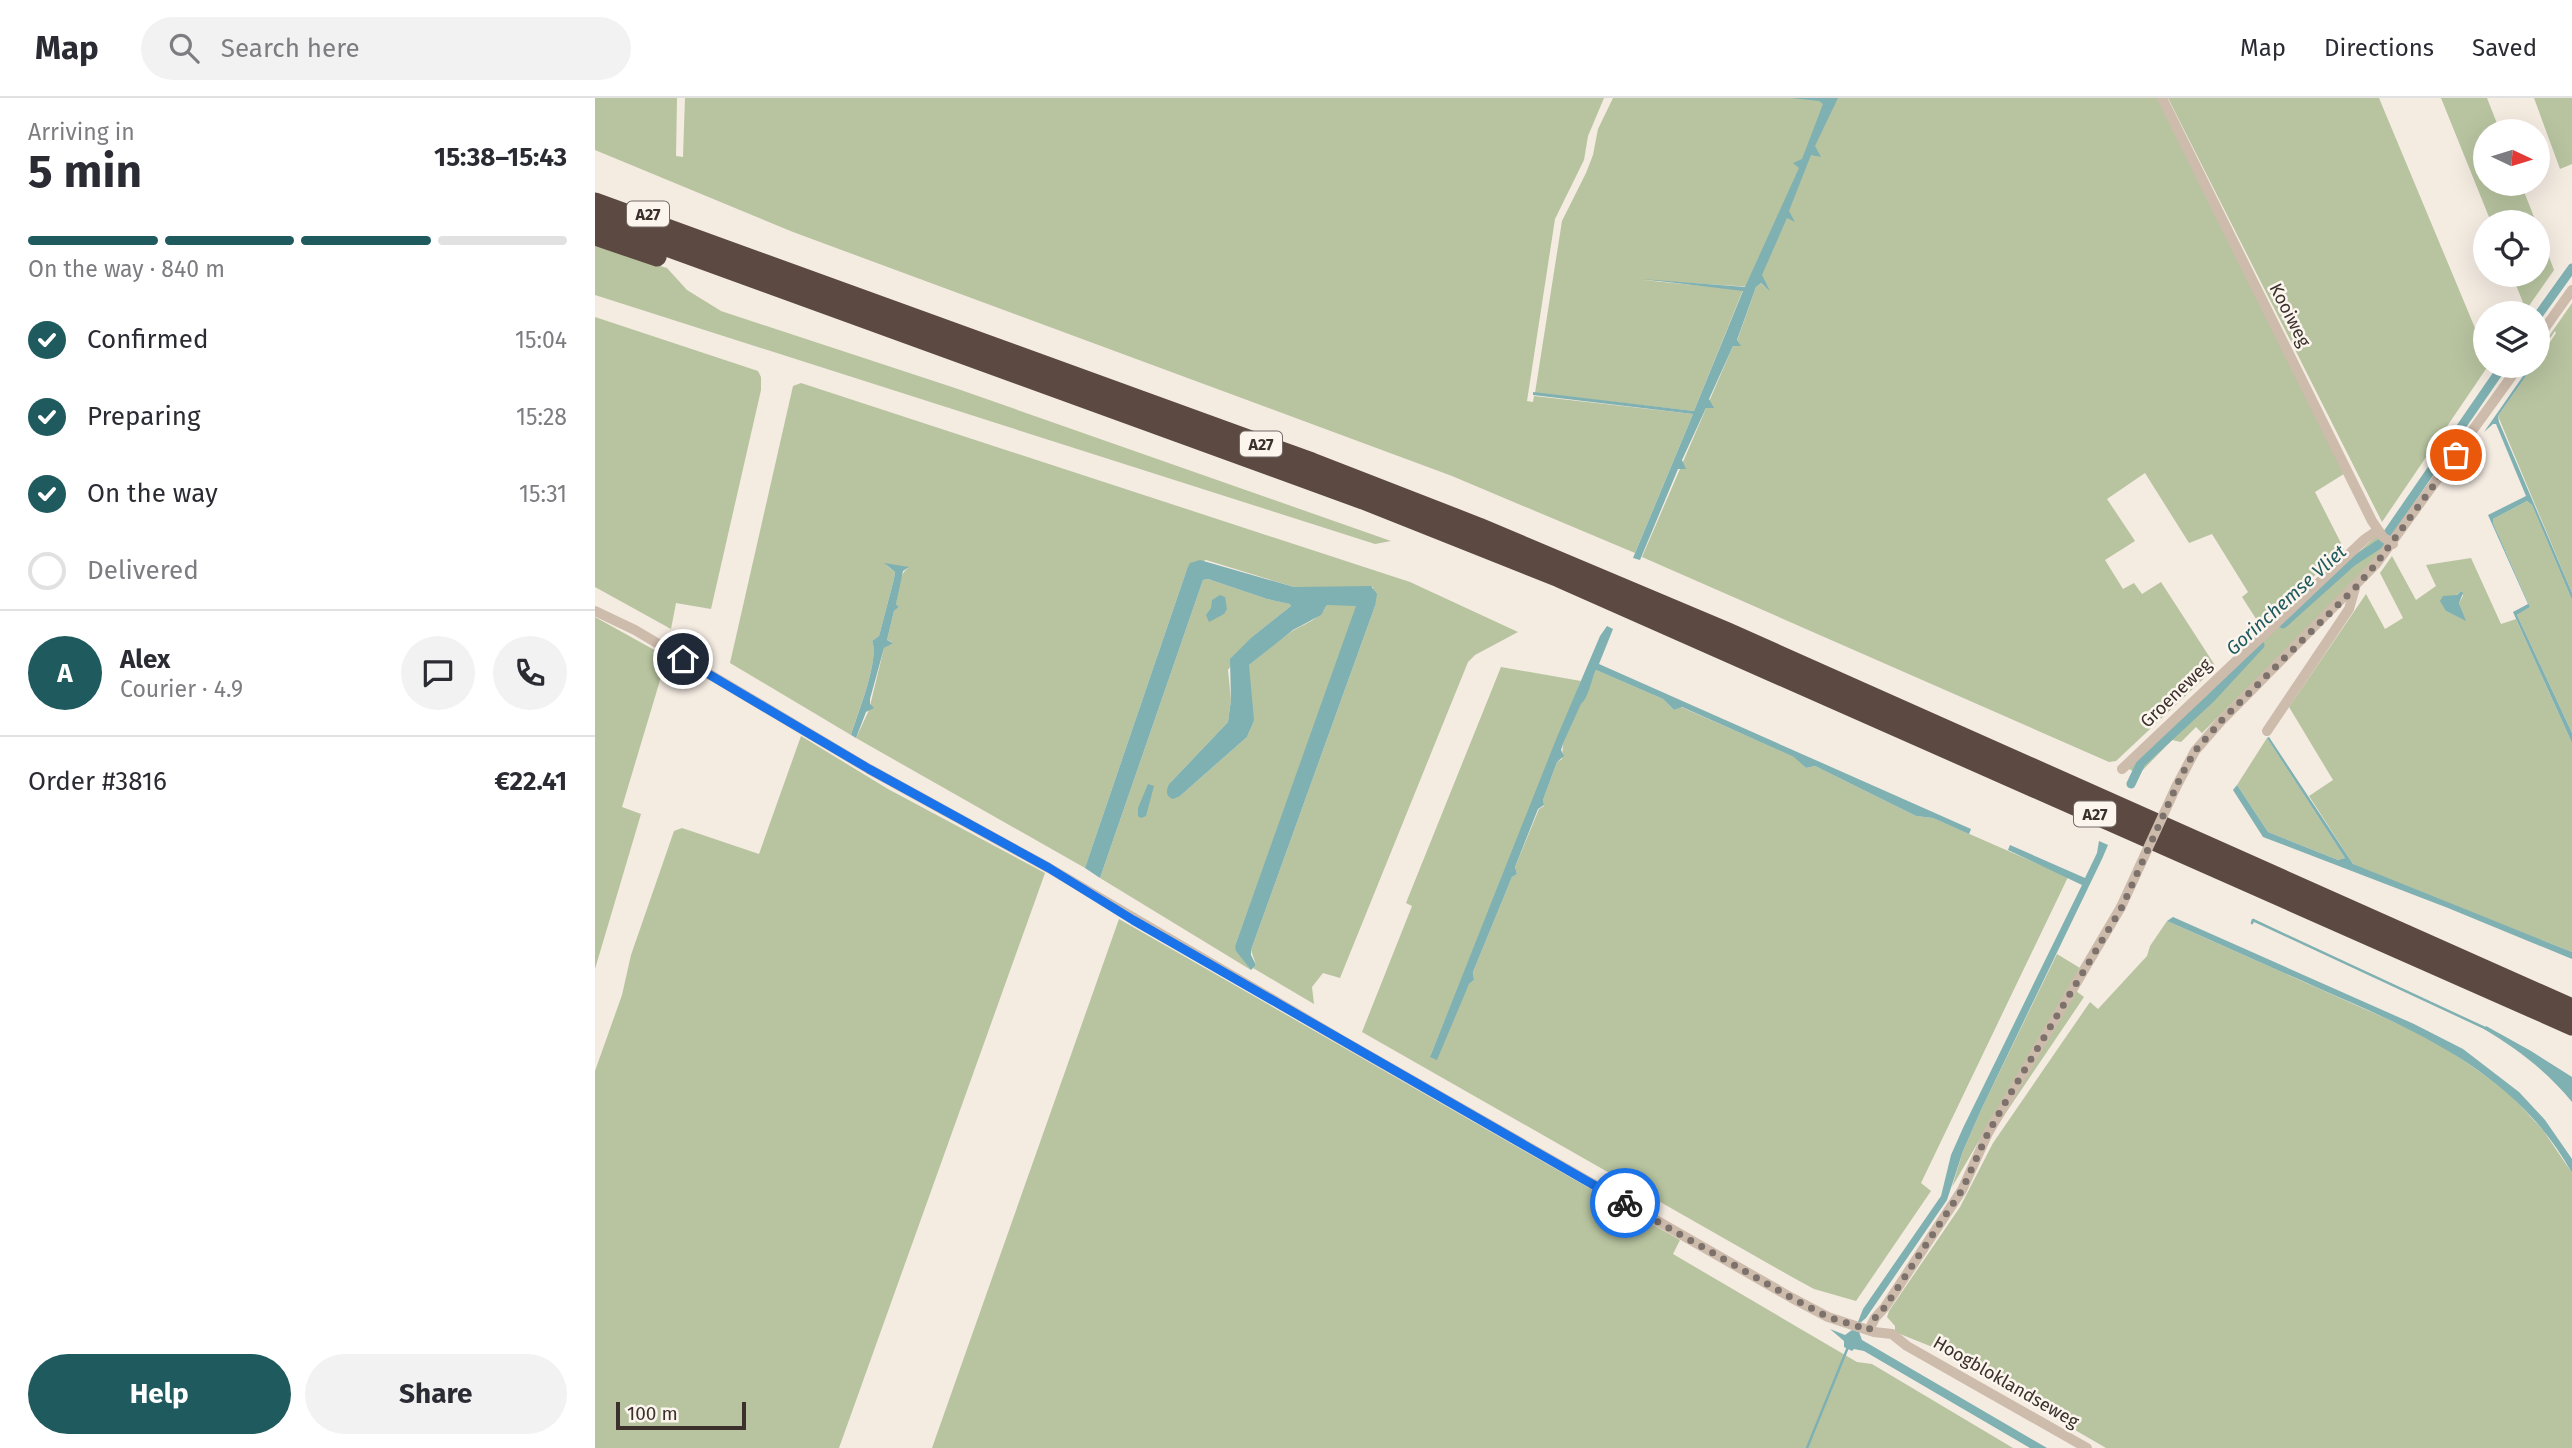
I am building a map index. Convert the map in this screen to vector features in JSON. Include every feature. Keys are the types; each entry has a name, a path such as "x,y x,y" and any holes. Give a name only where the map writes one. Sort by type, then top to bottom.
{"highway":[{"name":"A27","path":"595,187 700,239"},
{"name":"A27","path":"595,202 1312,462 1479,527 1728,632 2572,1007"},
{"name":"A27","path":"595,221 1351,496 1559,578 2572,1026"},
{"name":"A27","path":"595,236 872,322"}],"street":[{"name":"Kooiweg","path":"2162,98 2386,537"},
{"path":"2550,321 2572,290"},
{"name":"Groeneweg","path":"1866,1329 1885,1307 1962,1190 1988,1133 2030,1058 2122,907 2195,751 2221,721 2355,588 2386,537 2510,378"},
{"name":"Groeneweg","path":"2122,769 2355,549 2386,537"},
{"name":"Groeneweg","path":"2267,731 2350,608 2355,588"},
{"name":"Hoogbloklandseweg","path":"595,611 635,630 869,769 1049,868 1340,1040 1792,1298 1828,1317 1892,1334 1907,1346 2087,1448"}],"green space":[{"path":"595,98 677,98 676,156 683,157 685,98 1604,98 1588,136 1584,160 1555,219 1527,401 1533,402 1534,396 1693,414 1635,553 1452,476 793,232 595,150"},
{"path":"1613,98 2159,98 2347,472 2315,492 2344,549 2260,625 2242,597 2248,592 2212,534 2189,543 2145,473 2107,499 2135,541 2105,560 2123,589 2134,583 2142,594 2161,582 2216,667 2116,761 2109,762 1642,557 1733,346 1740,346 1737,341 1756,287 1761,283 1765,287 1758,275 1752,287 1643,280 1743,290 1694,411 1535,393 1562,221 1586,173 1598,129"},
{"path":"2168,98 2379,98 2473,323 2473,378 2480,378 2382,522"},
{"path":"2441,98 2487,98 2495,119 2473,119 2473,177"},
{"path":"2534,98 2572,98 2572,164 2560,169 2550,142 2550,119 2542,119"},
{"path":"2481,196 2526,196 2531,210 2486,210"},
{"path":"595,246 667,268 687,290 721,311 955,388 1391,541 1375,544 595,295"},
{"path":"2550,259 2554,270 2550,276"},
{"path":"2517,287 2542,287 2532,301 2522,301"},
{"path":"2572,303 2572,593 2498,416 2525,378 2550,378 2550,342 2556,333 2555,331 2550,338"},
{"path":"595,317 758,371 761,377 761,390 711,609 676,603 671,629 595,587"},
{"path":"801,383 1410,582 1518,632 1475,655 1468,662 1340,978 1323,973 1312,987 1314,1004 1253,968 1256,965 1251,950 1375,606 1373,587 1294,587 1206,560 1187,569 1085,868 856,738 869,710 884,648 892,642 887,640 894,611 899,607 896,604 899,584 908,568 886,565 895,572 894,579 879,636 872,641 873,661 851,735 730,663 793,386"},
{"path":"2527,501 2532,505 2572,600 2572,733 2517,615 2530,607 2493,523 2493,519"},
{"path":"2375,537 2387,544 2367,569 2202,733 2196,727 2181,742 2172,740 2139,774 2127,768"},
{"path":"2392,556 2416,600 2436,586 2426,565 2471,558 2501,624 2516,619 2572,743 2572,952 2357,867 2309,796 2333,780 2289,707 2366,594 2385,629 2403,618 2380,573","holes":["2461,591 2463,596 2459,603 2465,620 2446,611 2443,596 2454,597"]},
{"path":"1208,579 1291,606 1253,636 1228,670 1231,700 1228,722 1170,783 1180,796 1247,737 1252,719 1249,665 1285,636 1316,618 1327,605 1357,607 1235,946 1251,970 1100,878 1203,580"},
{"path":"595,617 667,657 622,807 641,814 595,969"},
{"path":"1501,667 1581,681 1430,1057 1469,984 1474,980 1473,972 1512,877 1517,874 1515,867 1539,809 1544,806 1543,800 1557,762 1562,759 1563,744 1596,670 1663,699 1674,710 1681,707 1795,757 1806,768 1815,766 1916,816 1933,818 2068,877 1921,1183 1931,1191 1856,1301 1814,1289 1362,1032 1412,906 1406,903"},
{"path":"801,736 888,789 1045,873 839,1448 595,1448 595,1071 674,831 682,828 759,854"},
{"path":"2267,738 2345,858 2338,860 2268,832 2237,785"},
{"path":"1119,919 1680,1240 1673,1254 1857,1362 1872,1364 2013,1448 932,1448"},
{"path":"2167,921 2403,1026 2447,1049 2506,1090 2543,1130 2572,1173 2572,1448 2106,1448 1930,1346 1895,1332 1895,1326 1887,1317 1889,1311 1960,1207 1993,1143 2090,1002 2098,1009 2147,956 2150,946"},
{"path":"2057,954 2080,968 1952,1187 1963,1151 1981,1110"},
{"path":"2076,991 2084,997 1999,1123"}],"water":[{"path":"1791,98 1838,98 1815,146 1821,157 1811,155 1789,211 1795,222 1787,218 1762,275 1770,291 1761,283 1756,287 1737,340 1741,346 1733,346 1709,399 1714,408 1706,408 1682,460 1686,469 1678,469 1640,560 1633,558 1693,414 1533,395 1533,392 1694,411 1743,291 1642,279 1745,287 1799,168 1793,163 1802,159 1823,104 1819,101"},
{"path":"2522,378 2525,378 2498,416 2499,422 2572,593 2572,600 2532,505 2527,501 2493,519 2493,523 2530,607 2517,615 2572,733 2572,743 2513,612 2528,604 2488,515 2526,496 2496,424 2484,432"},
{"path":"1200,560 1294,587 1371,586 1377,594 1375,606 1251,950 1256,965 1251,970 1235,946 1356,606 1327,605 1321,615 1293,630 1249,665 1254,720 1247,737 1180,796 1173,799 1167,792 1170,783 1228,722 1231,700 1230,659 1253,636 1291,606 1208,579 1203,580 1100,878 1085,868 1187,569 1190,563"},
{"path":"884,563 909,567 903,571 896,604 899,607 894,611 887,640 893,643 884,648 870,699 874,708 866,712 856,738 851,735 873,660 872,641 879,636 894,579 895,572"},
{"path":"2461,591 2463,593 2459,603 2466,621 2446,611 2440,601 2443,596 2457,595"},
{"path":"1220,595 1225,597 1227,609 1224,614 1209,622 1206,615 1212,600"},
{"path":"1607,626 1613,629 1599,664 1971,829 1969,834 1933,818 1916,816 1815,766 1806,768 1794,757 1682,707 1674,710 1663,699 1596,670 1563,744 1561,750 1564,756 1557,762 1543,800 1544,805 1538,809 1515,867 1517,874 1512,877 1473,972 1474,980 1469,984 1437,1060 1430,1057 1557,737 1600,636"},
{"path":"2269,737 2353,864 2572,952 2572,959 2263,837 2233,790 2237,785 2268,832 2338,860 2345,858 2267,738"},
{"path":"1148,784 1154,786 1146,816 1141,818 1138,816 1138,808"},
{"path":"2099,841 2108,845 1981,1110 1963,1151 1947,1200 1860,1323 1858,1322 1863,1309 1941,1196 1951,1155 1963,1128 2082,885 2008,850 2010,845 2085,878 2097,853"},
{"path":"2173,917 2414,1024 2463,1049 2519,1092 2545,1120 2572,1159 2572,1173 2549,1138 2523,1108 2462,1059 2392,1021 2167,921"},
{"path":"2486,1026 2572,1077 2572,1102 2542,1071 2484,1029"},
{"path":"1830,1329 1845,1335 1852,1330 1859,1332 1862,1340 2047,1448 2030,1448 1864,1351 1852,1351 1844,1347 1844,1341"}],"waterway":[{"name":"Gorinchemse Vliet","path":"2548,301 2572,268"},
{"name":"Gorinchemse Vliet","path":"2283,624 2352,562 2381,543 2495,378"},
{"name":"Gorinchemse Vliet","path":"2131,784 2141,763 2211,698 2260,645"},
{"path":"2252,923 2253,920 2487,1029"},
{"path":"1807,1448 1848,1347"}],"way so far":[{"path":"1625,1203 1828,1317 1869,1330 1962,1190 1988,1133 2030,1058 2122,907 2195,751 2221,721 2355,588 2393,544 2456,455"}],"route":[{"path":"683,659 869,769 1049,868 1133,920 1625,1203"}]}
